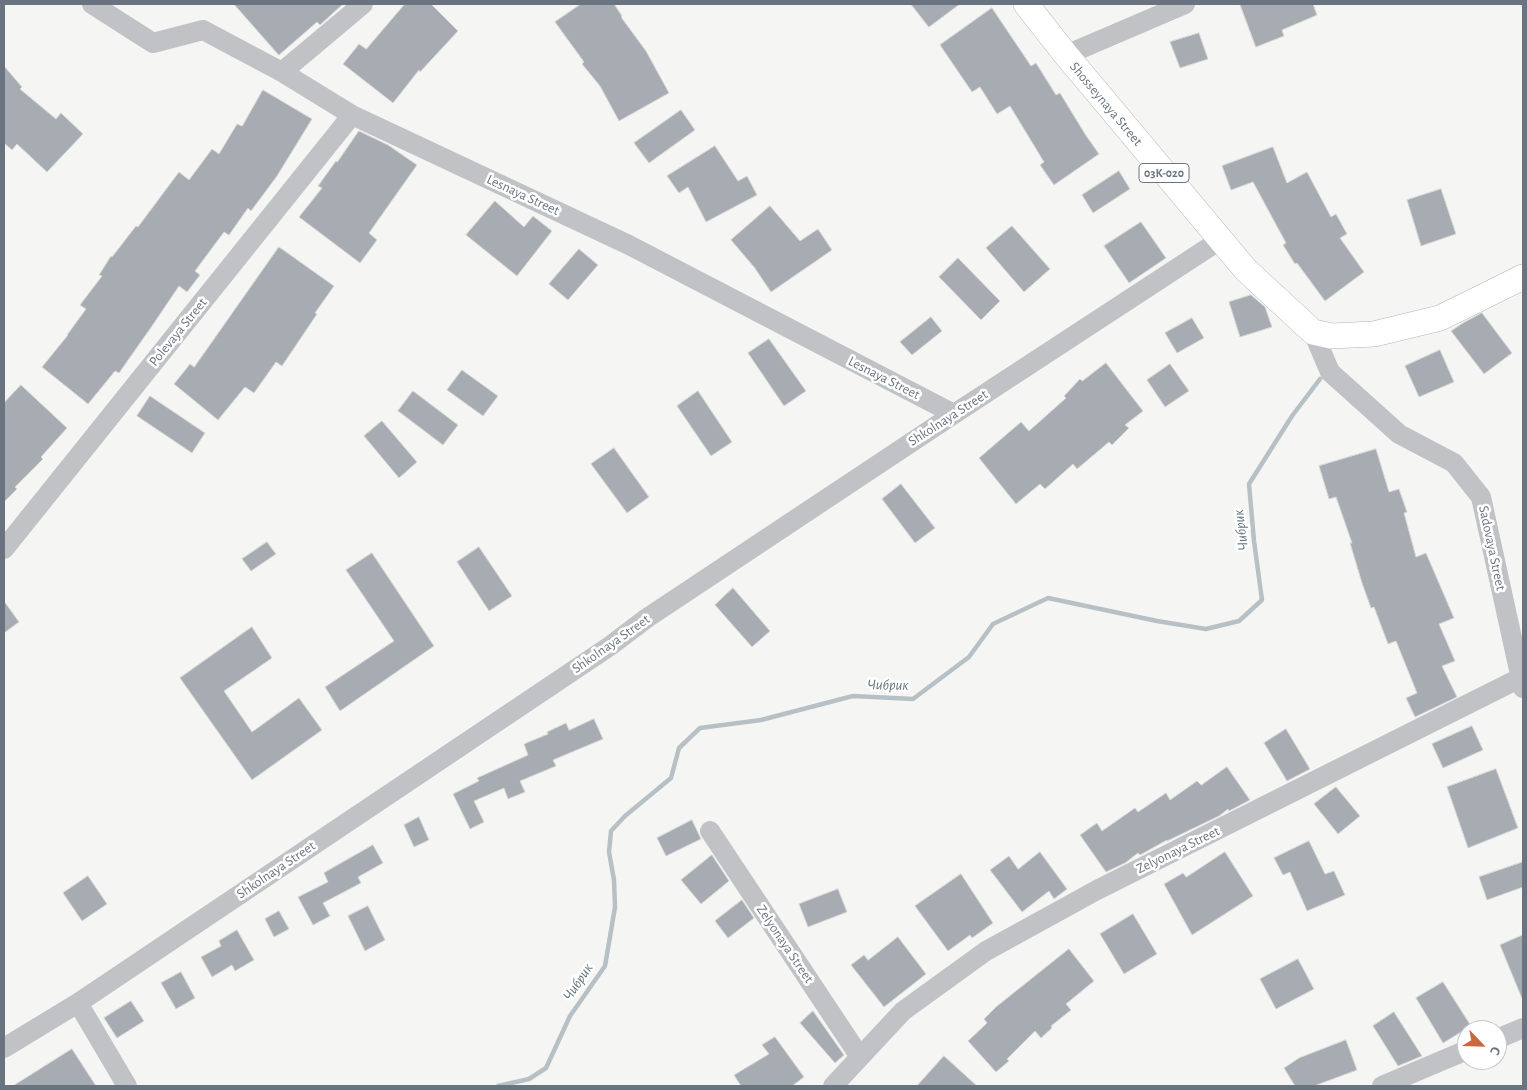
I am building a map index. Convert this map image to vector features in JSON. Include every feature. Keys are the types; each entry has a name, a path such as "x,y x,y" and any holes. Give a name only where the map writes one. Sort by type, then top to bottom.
{"main road":[{"name":"Shosseynaya Street","path":"1026,4 1066,55 1246,270 1312,332"},
{"path":"1312,332 1331,336 1374,334 1440,318 1523,278"}],"street":[{"name":"Lesnaya Street","path":"92,4 153,42 203,30 282,72 352,114 629,246 954,414"},
{"path":"282,72 363,4"},
{"path":"1066,55 1185,4"},
{"name":"Polevaya Street","path":"4,549 352,114"},
{"name":"Shkolnaya Street","path":"4,1048 78,1003 610,646 647,618 1220,240"},
{"name":"Sadovaya Street","path":"1312,332 1330,372 1399,434 1454,463 1481,497 1522,683"},
{"name":"Zelyonaya Street","path":"834,1086 903,1011 986,950 1097,890 1522,683"},
{"name":"Zelyonaya Street","path":"710,831 860,1057"},
{"path":"78,1003 127,1086"},
{"path":"1507,1035 1523,1028"},
{"path":"1382,1086 1457,1054"}],"building":[{"path":"234,4 343,4 320,25 317,22 279,55"},
{"path":"405,4 431,4 458,31 420,72 419,70 393,103 343,64 359,44 366,49"},
{"path":"581,4 614,4 621,17 646,51 669,93 619,121 600,86 582,64 584,62 555,22"},
{"path":"911,4 960,4 929,27"},
{"path":"1240,4 1313,4 1317,15 1282,30 1284,36 1256,47"},
{"path":"992,8 1031,66 1036,63 1056,95 1060,93 1099,154 1054,185 1040,165 1044,162 1010,106 997,114 980,87 972,92 940,45"},
{"path":"1199,33 1208,59 1180,68 1170,42"},
{"path":"4,66 22,87 20,89 56,119 61,113 83,134 47,172 17,144 12,150 4,143"},
{"path":"263,90 312,119 277,176 251,211 248,208 229,235 224,232 195,271 200,275 187,292 179,286 119,373 115,371 88,404 42,367 86,309 80,305 102,276 99,275 111,256 136,226 138,227 179,172 189,180 212,149 219,154 237,124 242,126"},
{"path":"681,110 695,130 649,163 634,143"},
{"path":"359,131 388,145 417,165 369,233 377,240 360,263 299,217 322,188 318,186"},
{"path":"715,146 738,181 747,176 757,195 706,222 688,187 679,193 667,176"},
{"path":"1273,147 1287,183 1307,172 1331,217 1336,214 1347,234 1340,238 1364,272 1325,301 1297,263 1295,264 1283,245 1286,243 1253,182 1231,190 1222,166"},
{"path":"1119,171 1130,189 1093,213 1082,195"},
{"path":"1441,189 1456,234 1421,246 1407,200"},
{"path":"495,201 524,227 533,216 552,231 517,276 466,235"},
{"path":"770,206 800,241 818,229 832,250 771,292 754,267 731,240"},
{"path":"1141,222 1166,258 1129,283 1104,246"},
{"path":"1012,226 1050,269 1024,292 986,248"},
{"path":"279,247 334,286 282,366 276,362 254,393 245,387 218,420 174,384 190,364 194,367"},
{"path":"579,249 598,265 568,300 549,284"},
{"path":"958,258 1000,301 981,320 939,277"},
{"path":"1251,295 1265,307 1272,327 1240,337 1229,302"},
{"path":"1482,313 1512,353 1484,374 1451,331"},
{"path":"931,317 942,331 912,355 900,342"},
{"path":"1192,318 1204,338 1177,353 1165,333"},
{"path":"769,339 806,391 784,406 748,353"},
{"path":"1440,350 1454,382 1419,397 1405,366"},
{"path":"1106,363 1143,411 1125,425 1129,428 1112,445 1109,442 1077,469 1073,464 1045,489 1040,484 1016,504 979,458 1021,422 1029,431 1066,398 1064,396 1080,379 1082,381"},
{"path":"1170,364 1189,391 1165,407 1147,380"},
{"path":"462,370 498,396 483,416 447,390"},
{"path":"21,385 67,428 41,457 43,459 15,487 17,489 4,502 4,403"},
{"path":"413,391 458,425 443,445 398,411"},
{"path":"698,391 732,442 711,456 677,406"},
{"path":"150,396 205,433 192,453 137,416"},
{"path":"382,421 417,462 399,478 364,436"},
{"path":"614,448 649,497 627,513 591,464"},
{"path":"1376,449 1389,492 1399,489 1407,512 1404,513 1416,557 1426,553 1454,618 1439,624 1455,661 1442,666 1457,697 1415,717 1406,698 1417,693 1396,641 1388,644 1374,607 1371,608 1336,497 1329,499 1319,466"},
{"path":"901,484 935,528 915,543 882,499"},
{"path":"267,542 276,554 251,571 242,559"},
{"path":"479,547 512,596 489,611 457,562"},
{"path":"372,553 434,646 340,711 325,687 394,641 346,570"},
{"path":"733,588 770,631 752,647 715,605"},
{"path":"4,601 19,622 4,633"},
{"path":"252,627 272,658 224,691 252,732 299,698 322,730 252,780 180,678"},
{"path":"594,719 603,739 553,760 556,766 520,781 525,792 508,799 504,788 474,801 484,822 470,829 453,794 479,781 477,778 528,755 524,744 548,734 547,732 566,723 569,730"},
{"path":"1472,726 1483,750 1443,768 1432,744"},
{"path":"1286,729 1310,769 1287,781 1264,743"},
{"path":"1227,767 1250,800 1229,811 1228,809 1219,816 1140,855 1138,853 1125,863 1106,872 1080,835 1097,823 1102,831 1135,808 1138,812 1166,793 1170,800 1197,781 1201,785"},
{"path":"1496,769 1518,828 1468,848 1447,787"},
{"path":"1336,787 1360,816 1338,834 1314,804"},
{"path":"419,817 429,840 414,847 404,825"},
{"path":"692,820 701,839 666,856 657,838"},
{"path":"1309,841 1325,874 1334,871 1345,895 1307,911 1290,872 1283,875 1274,858"},
{"path":"373,845 383,863 358,877 361,883 323,903 330,916 313,925 298,897 328,882 324,873"},
{"path":"1040,852 1067,889 1054,899 1049,891 1022,912 990,870 1009,856 1018,869"},
{"path":"1225,852 1253,896 1192,935 1164,884 1183,873 1186,877"},
{"path":"712,855 729,881 701,904 681,880"},
{"path":"1523,862 1523,887 1487,900 1479,877"},
{"path":"961,874 993,923 972,938 970,935 948,951 915,906"},
{"path":"88,876 107,904 82,921 63,893"},
{"path":"838,889 847,912 808,927 799,904"},
{"path":"742,900 754,918 728,938 715,921"},
{"path":"368,906 385,940 365,951 348,916"},
{"path":"279,911 289,929 274,937 265,919"},
{"path":"1133,914 1157,954 1124,974 1100,934"},
{"path":"237,930 254,960 235,971 232,965 212,977 201,957 221,946 219,941"},
{"path":"1523,935 1523,1001 1500,945"},
{"path":"898,937 926,974 884,1007 851,965 864,955 868,960"},
{"path":"1069,949 1094,981 1066,1004 1071,1010 1051,1026 1052,1028 1041,1038 1035,1031 1007,1059 1009,1061 996,1072 968,1041 987,1023 984,1019 996,1007"},
{"path":"1298,959 1314,989 1276,1009 1260,979"},
{"path":"181,972 195,998 176,1009 161,983"},
{"path":"1443,982 1467,1020 1457,1020 1457,1034 1443,1043 1416,998"},
{"path":"131,1001 144,1021 117,1038 104,1018"},
{"path":"813,1011 844,1055 835,1063 800,1023"},
{"path":"1394,1012 1422,1056 1398,1066 1373,1026"},
{"path":"775,1037 804,1077 792,1086 741,1086 734,1075 769,1054 762,1045"},
{"path":"1346,1040 1357,1070 1314,1086 1295,1086 1284,1068 1299,1058"},
{"path":"72,1049 96,1086 13,1086"},
{"path":"944,1056 977,1086 917,1086"}],"waterway":[{"name":"Чибрик","path":"498,1086 529,1079 546,1068 570,1016 605,966 615,907 614,880 609,852 611,831 625,816 671,778 679,748 700,728 761,720 853,696 913,699 969,657 993,624 1048,598 1157,621 1206,629 1239,621 1262,600 1249,484 1292,416 1320,379"}]}
